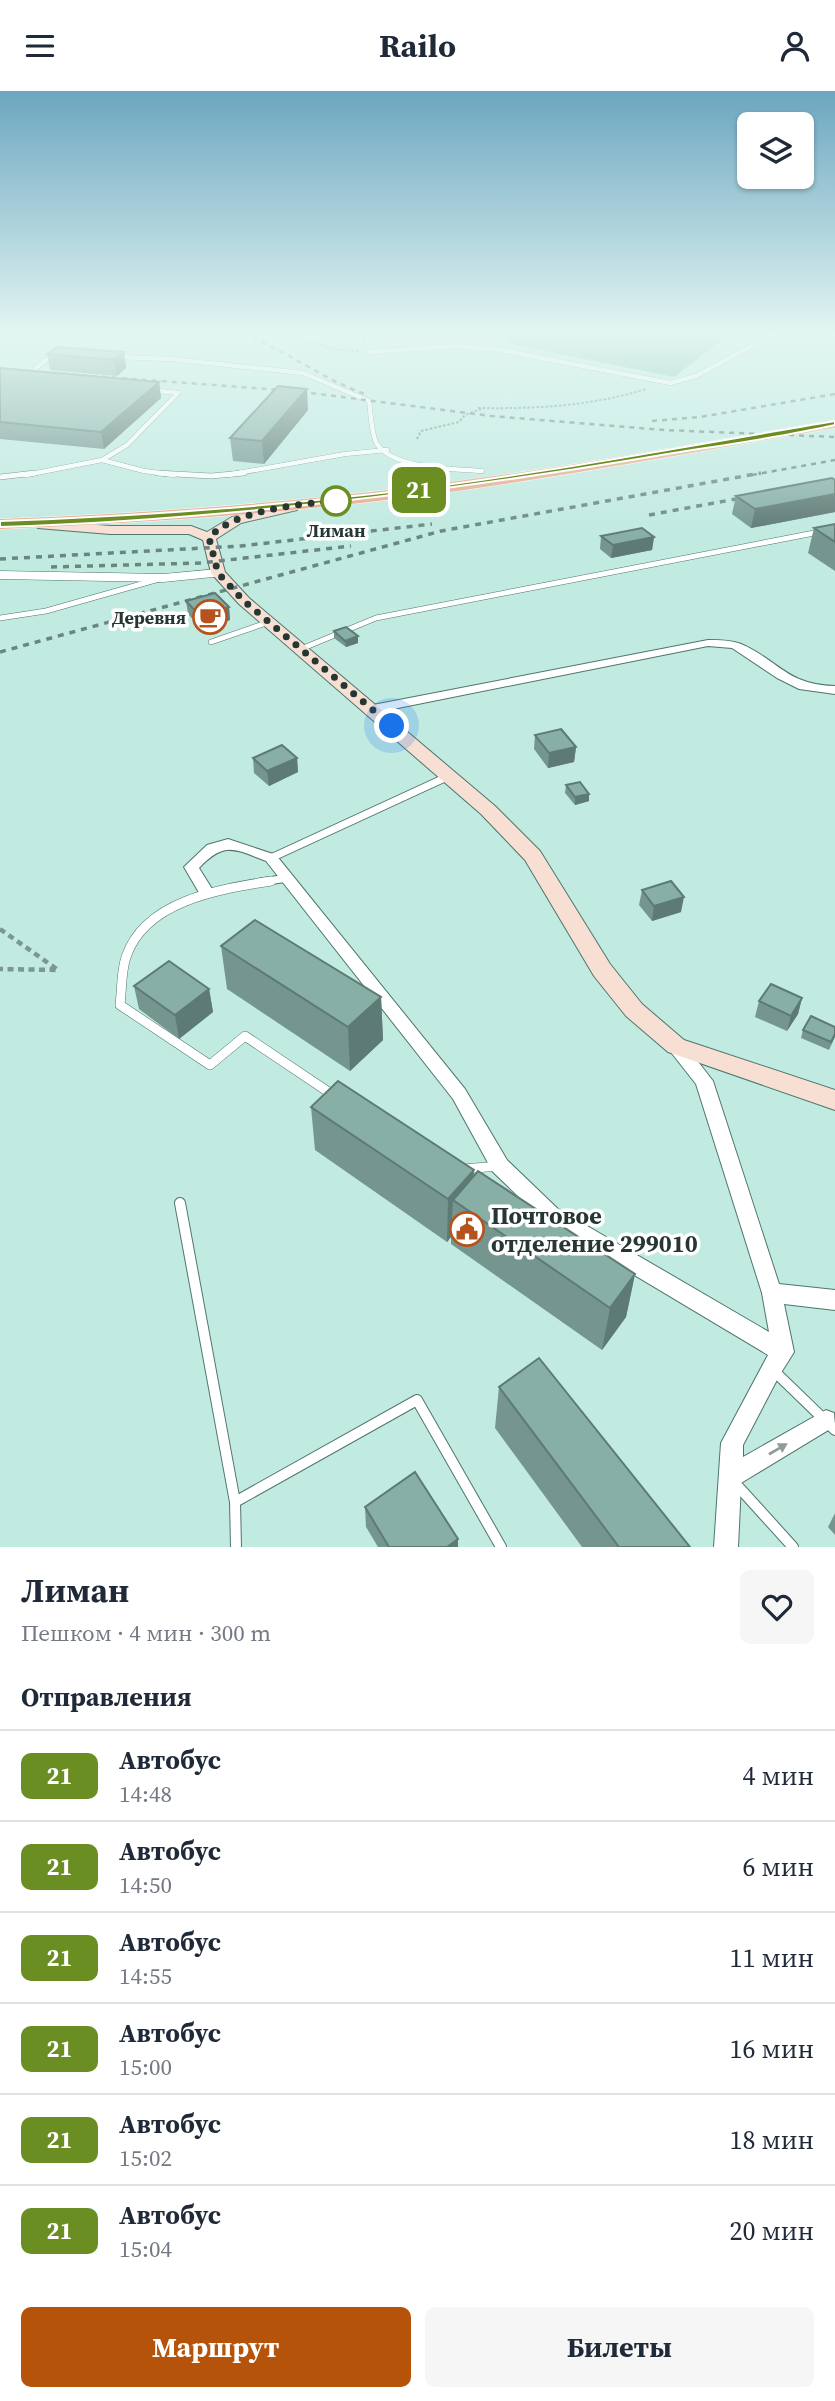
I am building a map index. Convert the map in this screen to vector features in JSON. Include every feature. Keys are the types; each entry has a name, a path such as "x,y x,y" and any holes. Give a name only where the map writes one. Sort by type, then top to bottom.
{"highway":[{"path":"0,513 112,509 266,496 482,471 835,413"},
{"path":"0,524 122,520 310,503 494,481 835,424"}],"main road":[{"path":"209,538 217,529 230,522 310,503"},
{"path":"23,523 110,530 191,530 209,538"},
{"path":"209,538 218,573 244,601 488,810 533,856 603,970 634,1010 676,1046 835,1100"}],"street":[{"path":"0,575 163,578 218,573"},
{"path":"373,709 708,643 734,645 782,679 814,691 835,690"},
{"path":"206,892 191,867 210,847 229,843 271,858 459,1094 500,1166 551,1215 777,1360"},
{"path":"676,1046 704,1081 772,1293 777,1360 732,1443 726,1547"},
{"path":"772,1293 835,1300"},
{"path":"730,1477 830,1426"}],"lane":[{"path":"0,477 21,476 102,460 127,445 169,402"},
{"path":"369,402 377,444 401,461 440,468 482,471"},
{"path":"102,460 124,468 197,477 249,473 315,458 387,450"},
{"path":"301,649 376,618 835,529"},
{"path":"0,618 46,611 163,578"},
{"path":"211,642 269,622"},
{"path":"271,858 449,776"},
{"path":"288,878 206,892 169,909 139,934 127,954 120,1005 210,1065 245,1037 346,1103"},
{"path":"447,1170 500,1166"},
{"path":"180,1203 235,1501 236,1547"},
{"path":"777,1360 830,1426"},
{"path":"235,1501 417,1400 500,1547"},
{"path":"730,1477 793,1547"}],"path":[{"path":"417,439 421,431 459,422 466,415 481,408 516,409 601,402"},
{"path":"0,929 58,970 0,969"}],"building":[{"path":"0,402 136,402 101,432 0,422"},
{"path":"263,402 296,402 262,441 230,438"},
{"path":"832,478 835,480 835,494 755,509 736,496"},
{"path":"835,524 835,542 814,528"},
{"path":"642,528 654,537 613,545 601,536"},
{"path":"215,593 229,607 199,615 186,601"},
{"path":"346,627 358,636 345,641 334,631"},
{"path":"561,729 576,747 549,753 535,735"},
{"path":"282,745 297,758 267,771 253,758"},
{"path":"580,782 589,794 575,797 566,785"},
{"path":"671,881 684,897 654,906 642,890"},
{"path":"255,920 381,997 348,1027 221,946"},
{"path":"169,961 209,989 175,1015 134,986"},
{"path":"771,984 802,998 791,1016 759,1001"},
{"path":"811,1016 835,1027 831,1042 803,1030"},
{"path":"338,1081 474,1170 448,1199 311,1107"},
{"path":"478,1171 635,1274 610,1308 453,1200"},
{"path":"539,1358 690,1547 619,1547 499,1387"},
{"path":"415,1472 458,1539 447,1547 389,1547 365,1507"}],"railway":[{"path":"381,402 491,416 664,430 835,437"},
{"path":"652,421 700,417 788,402"},
{"path":"752,475 835,460"},
{"path":"0,652 441,531 761,473"},
{"path":"649,515 752,496"},
{"path":"0,559 241,546 432,524"},
{"path":"51,567 201,563 351,546"}],"bus line":[{"name":"21","path":"0,524 122,520 355,499 494,481 835,424"}],"place":[{"name":"Лиман","path":"336,501"},
{"name":"Деревня","path":"210,617"},
{"name":"Почтовое отделение 299010","path":"467,1229"}],"route":[{"path":"336,501 310,503 230,522 217,529 209,538 210,548 218,573 244,601 392,726"}]}
